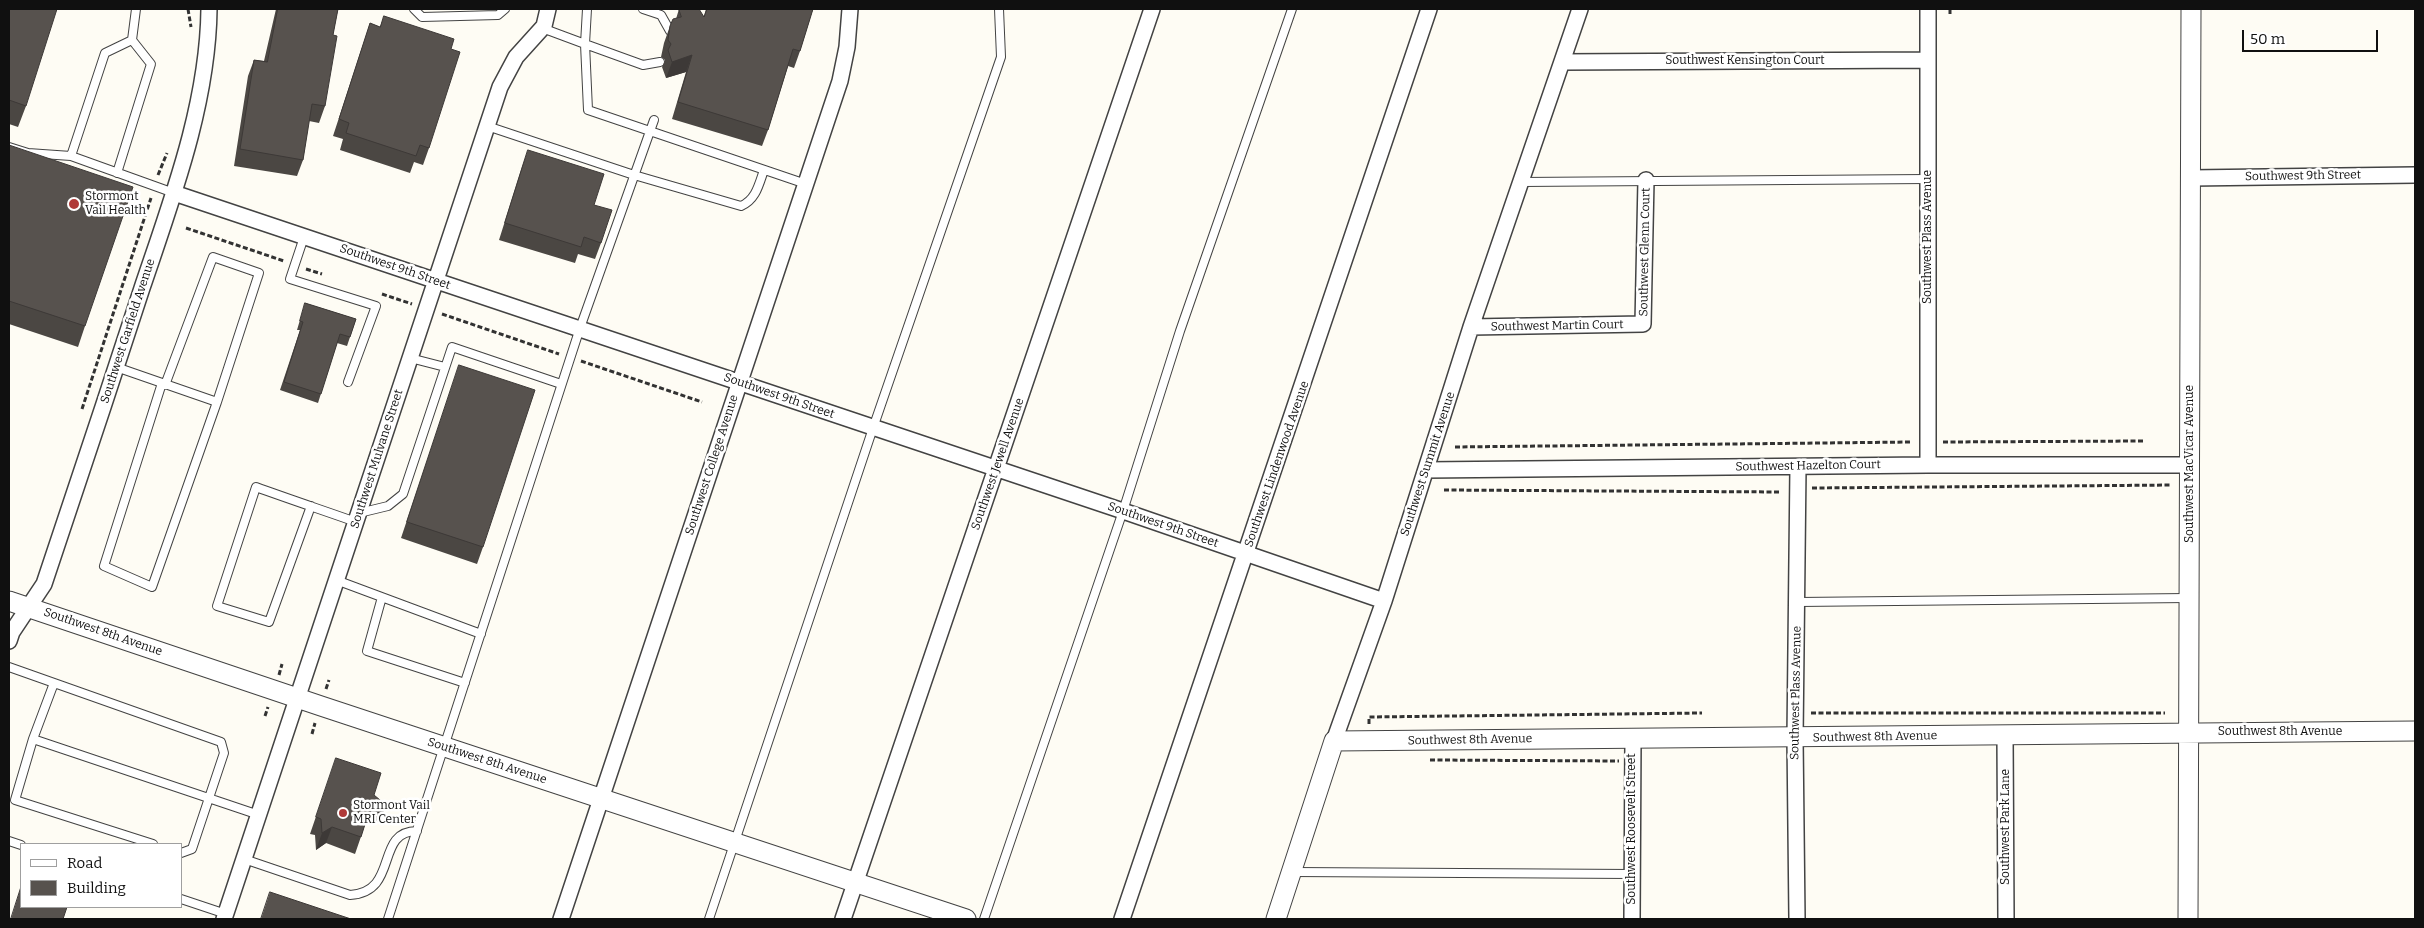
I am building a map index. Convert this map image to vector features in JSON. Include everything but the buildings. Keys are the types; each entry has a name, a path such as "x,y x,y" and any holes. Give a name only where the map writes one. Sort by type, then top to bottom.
{"street":[{"name":"Southwest Garfield Avenue","path":"9,641 12,632 44,584 174,193 201,84 207,45 209,9"},
{"name":"Southwest Mulvane Street","path":"225,916 500,87 516,57 542,28 548,9"},
{"name":"Southwest College Avenue","path":"560,919 840,81 847,47 850,9"},
{"name":"Southwest Jewell Avenue","path":"843,919 1152,9"},
{"name":"Southwest Lindenwood Avenue","path":"1122,919 1429,9"},
{"name":"Southwest Summit Avenue","path":"1276,919 1334,741 1384,601 1471,327 1580,9"},
{"name":"Southwest Plass Avenue","path":"1928,9 1928,465"},
{"name":"Southwest MacVicar Avenue","path":"2188,919 2191,9"},
{"name":"Southwest Kensington Court","path":"1562,62 1928,60"},
{"name":"Southwest 9th Street","path":"2191,178 2415,175"},
{"name":"Southwest Glenn Court","path":"1643,324 1646,180"},
{"name":"Southwest 9th Street","path":"174,193 1123,511 1384,601"},
{"name":"Southwest Martin Court","path":"1471,327 1643,324"},
{"name":"Southwest Hazelton Court","path":"1426,470 1928,465 2190,465"},
{"name":"Southwest Plass Avenue","path":"1797,919 1795,738 1798,467"},
{"name":"Southwest 8th Avenue","path":"9,600 297,698 966,919"},
{"name":"Southwest 8th Avenue","path":"1334,741 2415,731"},
{"name":"Southwest Park Lane","path":"2005,735 2006,919"},
{"name":"Southwest Roosevelt Street","path":"1632,919 1633,738"}],"lane":[{"path":"117,173 151,64 132,40 136,9"},
{"path":"414,9 422,17 498,15 505,9"},
{"path":"587,9 585,44 588,110 806,184"},
{"path":"643,9 661,15 670,31"},
{"path":"709,919 873,428 1001,57 999,9"},
{"path":"984,919 1123,511 1180,331 1292,9"},
{"path":"542,28 643,65 660,62"},
{"path":"71,156 105,53 132,40"},
{"path":"388,919 561,384 654,120"},
{"path":"487,126 634,175 741,206 749,203 755,194 764,170"},
{"path":"9,148 28,153 71,156 154,188 174,193"},
{"path":"1521,182 1928,179"},
{"path":"304,237 290,279 376,306 348,382"},
{"path":"214,257 259,273 217,402 152,587 104,566 163,384 214,257"},
{"path":"311,506 269,622 217,606 256,487 311,506 357,518 388,506 403,494 452,347 561,384"},
{"path":"410,358 444,367"},
{"path":"116,367 217,402"},
{"path":"336,580 481,634"},
{"path":"382,598 367,651 465,683"},
{"path":"1798,602 2189,598"},
{"path":"9,667 222,742 224,753 192,849 182,853"},
{"path":"54,683 12,799 149,843"},
{"path":"33,739 258,815"},
{"path":"244,859 350,895 362,894 373,888 382,878 394,839 401,834 417,830"},
{"path":"1291,872 1632,874"},
{"path":"182,899 225,916"}],"path":[{"path":"188,9 189,21 194,35"},
{"path":"1950,9 1950,16"},
{"path":"82,409 162,164 170,149"},
{"path":"1455,447 2143,441"},
{"path":"1444,490 1798,492 1812,488 2172,484 2172,494"},
{"path":"1369,726 1369,717 1702,713"},
{"path":"1810,713 2173,713"},
{"path":"1424,760 1619,761"}],"place":[{"name":"Stormont Vail Health","path":"74,204"},
{"name":"Stormont Vail MRI Center","path":"343,813"}]}
